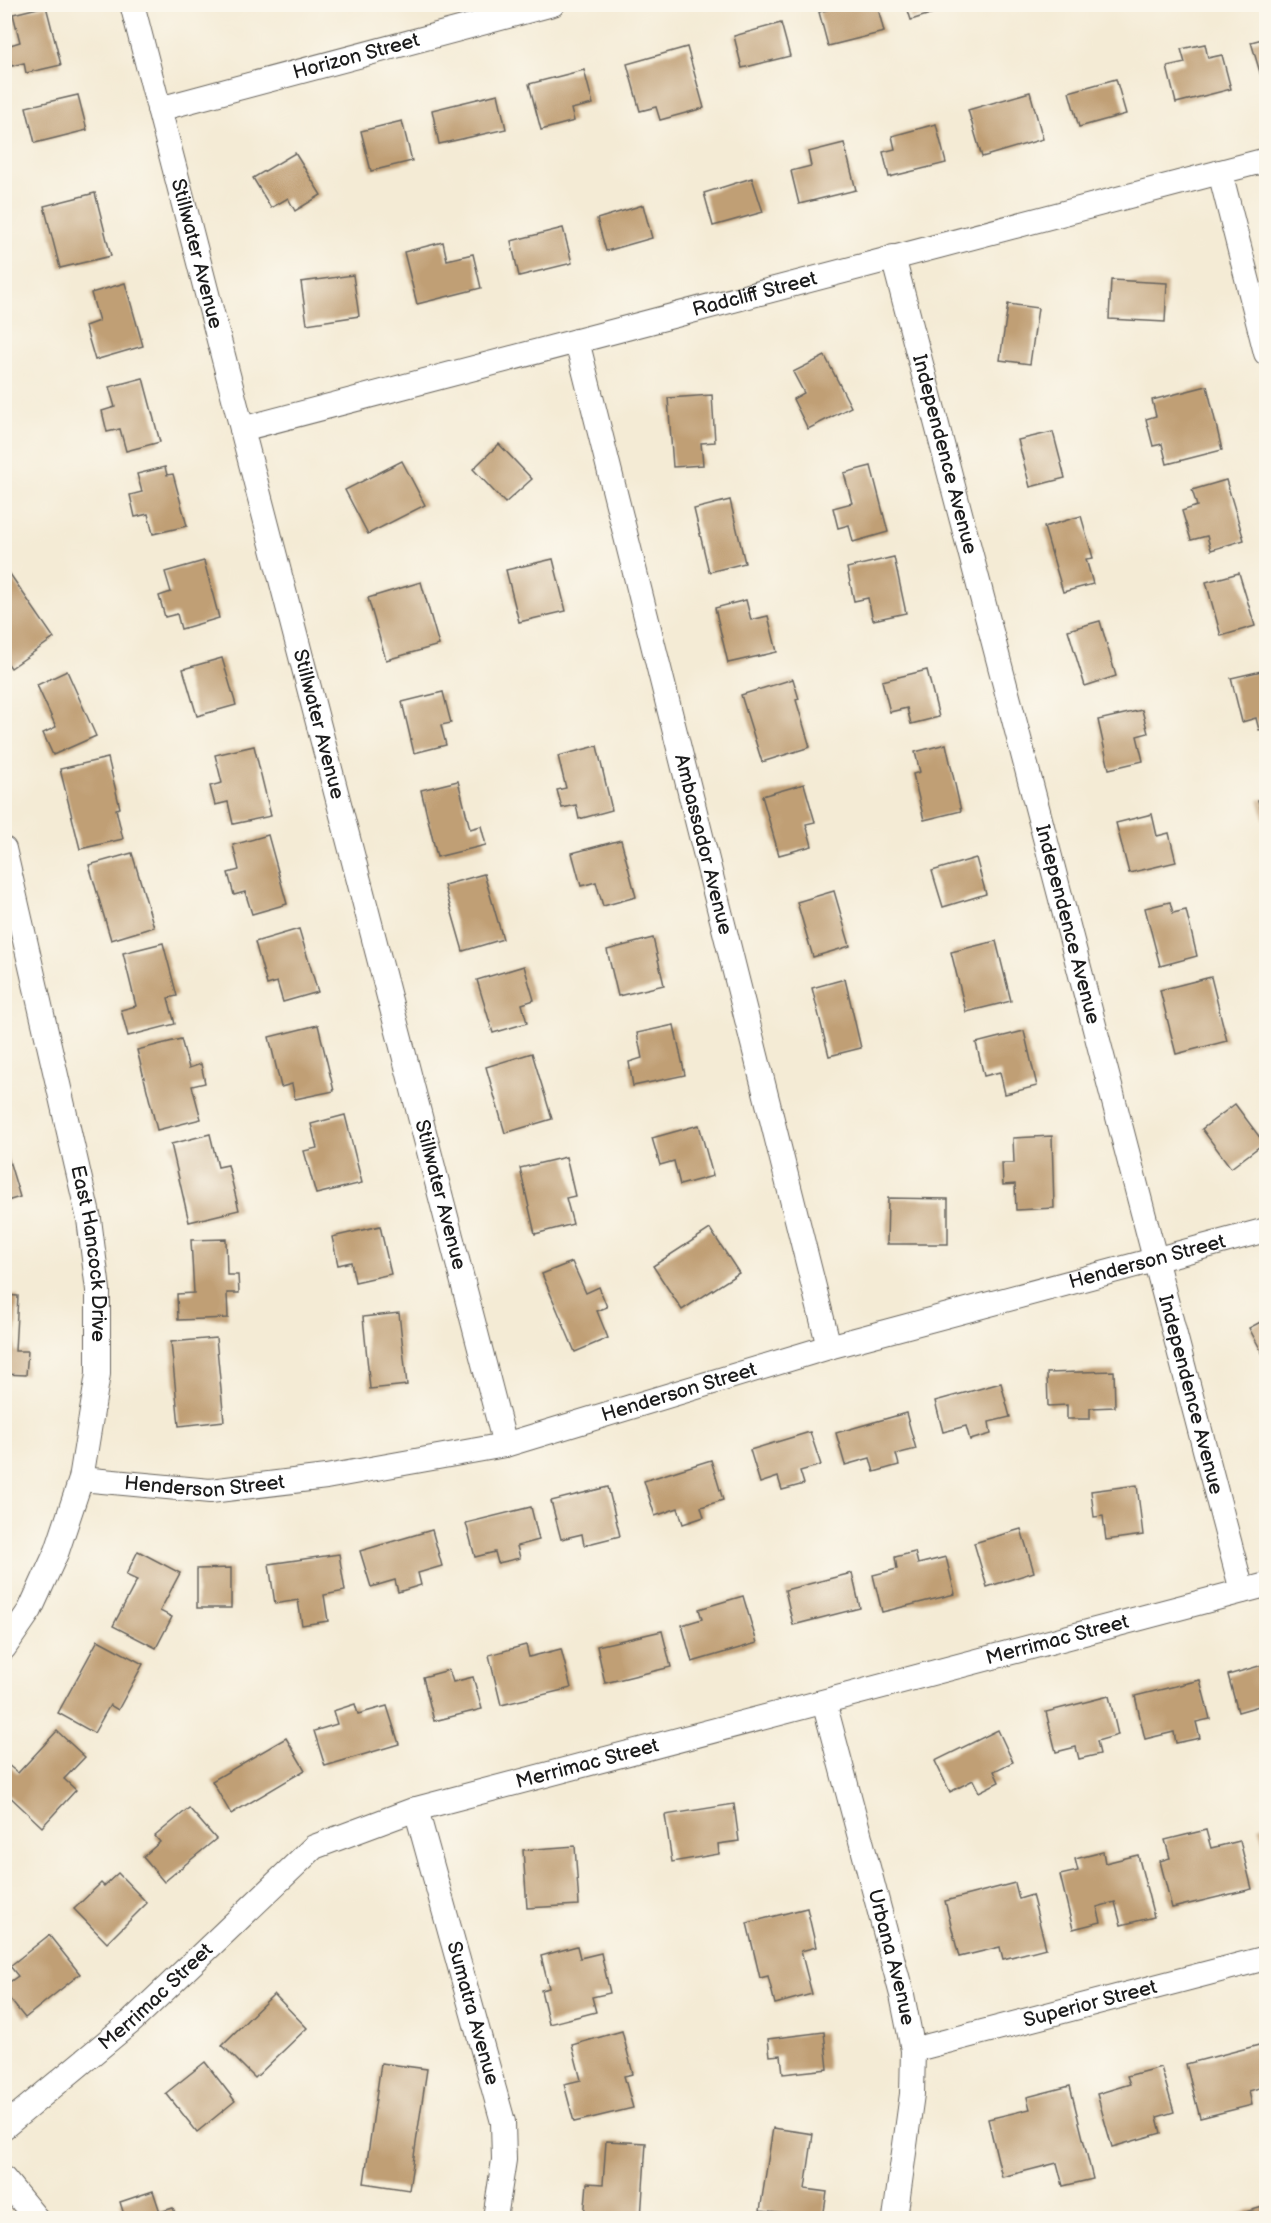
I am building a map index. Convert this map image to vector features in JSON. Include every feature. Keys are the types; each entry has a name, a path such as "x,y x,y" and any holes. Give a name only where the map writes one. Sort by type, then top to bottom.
{"street":[{"name":"Stillwater Avenue","path":"132,4 505,1445"},
{"name":"Horizon Street","path":"159,109 553,4"},
{"name":"Radcliff Street","path":"242,429 1266,159"},
{"path":"1220,172 1266,353"},
{"name":"Independence Avenue","path":"893,257 1242,1591"},
{"name":"Ambassador Avenue","path":"577,341 829,1347"},
{"name":"East Hancock Drive","path":"4,849 89,1220 98,1290 98,1374 81,1479 57,1551 30,1610 4,1648"},
{"name":"Henderson Street","path":"81,1479 210,1491 326,1477 505,1445 829,1347 1266,1230"},
{"name":"Merrimac Street","path":"4,2127 132,2021 314,1847 416,1809 1266,1585"},
{"name":"Urbana Avenue","path":"824,1702 902,1995 913,2050 912,2094 895,2218"},
{"name":"Sumatra Avenue","path":"416,1809 503,2122 504,2160 495,2218"},
{"name":"Superior Street","path":"913,2050 1266,1958"},
{"path":"4,2179 36,2218"}],"building":[{"path":"848,4 877,4 884,32 828,46 819,12"},
{"path":"906,4 945,4 946,9 911,20"},
{"path":"46,6 61,65 26,73 24,63 12,66 7,46 20,42 13,14"},
{"path":"781,23 790,56 742,68 734,36"},
{"path":"1266,38 1266,78 1262,79 1251,42"},
{"path":"1205,44 1208,58 1222,55 1231,89 1176,103 1167,67 1185,63 1181,49"},
{"path":"687,47 704,108 660,120 656,107 640,111 627,64"},
{"path":"584,70 593,104 571,109 574,121 541,130 529,84"},
{"path":"1116,79 1126,114 1079,127 1069,92"},
{"path":"1030,92 1043,139 982,157 968,110"},
{"path":"498,94 506,129 439,144 432,110"},
{"path":"78,95 87,130 35,143 26,107"},
{"path":"402,121 412,161 371,171 361,131"},
{"path":"936,124 946,163 889,177 883,152 895,149 892,136"},
{"path":"844,143 856,190 799,204 791,171 811,166 808,152"},
{"path":"295,153 321,195 295,211 288,198 271,208 253,178"},
{"path":"752,178 763,212 713,226 704,193"},
{"path":"95,193 111,256 60,268 44,206"},
{"path":"643,205 652,238 606,251 597,219"},
{"path":"563,228 572,263 519,276 511,241"},
{"path":"443,242 447,260 473,254 481,288 417,304 404,252"},
{"path":"353,275 359,316 307,324 301,282"},
{"path":"1111,280 1167,283 1165,322 1109,319"},
{"path":"125,283 143,346 95,360 85,326 99,321 91,293"},
{"path":"1008,304 1038,308 1030,364 1000,360"},
{"path":"825,356 851,407 808,429 793,399 804,393 793,372"},
{"path":"143,378 160,442 126,451 120,429 107,432 102,411 115,407 109,387"},
{"path":"1207,386 1222,450 1167,464 1162,444 1153,446 1146,419 1156,416 1152,400"},
{"path":"712,395 715,442 701,443 703,465 673,467 668,398"},
{"path":"1053,432 1065,478 1030,487 1018,440"},
{"path":"499,444 532,479 505,503 473,469"},
{"path":"402,461 425,505 368,534 345,490"},
{"path":"871,466 888,532 853,542 849,525 838,528 833,508 852,503 844,473"},
{"path":"165,467 167,475 173,474 187,526 153,534 148,514 135,517 130,495 142,492 137,474"},
{"path":"1226,480 1244,540 1211,550 1207,536 1191,540 1182,511 1197,506 1192,490"},
{"path":"730,500 745,563 709,572 694,509"},
{"path":"1081,516 1093,558 1086,559 1093,584 1063,592 1044,527"},
{"path":"894,557 906,613 873,620 868,598 854,601 847,568"},
{"path":"553,559 566,611 519,622 506,570"},
{"path":"204,561 219,618 181,629 177,614 165,617 159,596 171,592 165,572"},
{"path":"1239,573 1255,626 1221,636 1206,582"},
{"path":"10,574 54,638 11,668 4,658 4,578"},
{"path":"421,582 439,645 386,660 368,598"},
{"path":"746,600 751,620 768,616 777,652 728,663 715,608"},
{"path":"1100,621 1116,676 1085,686 1068,630"},
{"path":"222,658 236,705 197,716 183,669"},
{"path":"927,670 939,717 911,724 907,708 890,712 882,681"},
{"path":"1266,670 1266,729 1259,730 1256,718 1242,722 1231,678"},
{"path":"67,671 96,736 53,755 43,733 56,727 37,685"},
{"path":"793,679 799,699 796,700 810,747 762,762 741,695"},
{"path":"443,692 451,723 441,725 446,745 414,753 402,702"},
{"path":"1142,710 1148,733 1137,736 1143,761 1109,769 1098,720"},
{"path":"946,744 961,811 924,820 913,774 920,772 915,752"},
{"path":"254,746 271,816 233,824 228,802 215,805 210,786 222,783 215,755"},
{"path":"597,746 612,810 579,819 576,805 562,808 557,790 566,788 558,756"},
{"path":"108,758 120,808 116,809 123,839 80,849 60,769"},
{"path":"458,781 470,829 481,826 486,845 437,857 421,790"},
{"path":"804,784 815,822 806,824 812,846 779,855 762,796"},
{"path":"1266,798 1266,819 1264,820 1258,800"},
{"path":"1152,814 1157,836 1169,833 1176,862 1129,873 1116,823"},
{"path":"268,835 287,904 252,914 245,892 234,895 228,873 239,870 233,845"},
{"path":"621,840 636,897 603,906 596,882 581,886 572,853"},
{"path":"132,853 154,927 111,940 89,865"},
{"path":"976,858 986,894 943,907 932,871"},
{"path":"484,874 503,939 463,951 444,885"},
{"path":"834,891 850,946 813,957 797,902"},
{"path":"1170,902 1173,913 1186,910 1197,956 1160,966 1145,908"},
{"path":"299,929 318,992 283,1002 277,982 267,985 255,942"},
{"path":"653,938 664,985 618,996 607,950"},
{"path":"996,941 1011,1001 966,1012 951,952"},
{"path":"163,943 177,996 168,998 175,1024 128,1036 121,1010 136,1006 123,953"},
{"path":"524,966 534,1000 522,1004 527,1023 493,1033 477,980"},
{"path":"1211,977 1227,1041 1176,1054 1160,990"},
{"path":"845,979 861,1048 829,1056 812,988"},
{"path":"318,1025 334,1091 295,1099 292,1084 281,1087 269,1037"},
{"path":"674,1025 685,1075 633,1086 629,1062 642,1058 637,1033"},
{"path":"1024,1031 1037,1086 1005,1094 1000,1072 984,1076 976,1043"},
{"path":"181,1039 189,1068 201,1064 205,1083 192,1086 201,1119 157,1130 137,1050"},
{"path":"532,1053 552,1119 505,1133 486,1067"},
{"path":"1235,1104 1264,1143 1231,1168 1202,1129"},
{"path":"345,1115 362,1183 316,1194 304,1151 317,1148 311,1124"},
{"path":"699,1125 713,1176 680,1185 674,1161 660,1165 652,1138"},
{"path":"210,1134 218,1167 228,1165 239,1210 189,1222 171,1144"},
{"path":"1052,1136 1054,1208 1016,1210 1015,1184 1003,1185 1002,1163 1014,1163 1013,1138"},
{"path":"4,1144 20,1197 4,1202"},
{"path":"566,1157 575,1196 566,1198 573,1224 535,1234 520,1168"},
{"path":"888,1198 948,1199 948,1244 887,1244"},
{"path":"380,1226 391,1274 355,1282 351,1262 338,1265 332,1237"},
{"path":"710,1229 739,1273 682,1310 653,1266"},
{"path":"226,1239 227,1275 238,1275 239,1293 227,1293 228,1318 178,1320 177,1294 194,1293 191,1240"},
{"path":"572,1262 586,1293 599,1287 607,1307 597,1311 608,1338 575,1352 542,1274"},
{"path":"4,1295 18,1296 15,1351 28,1351 26,1375 4,1374"},
{"path":"399,1313 407,1385 370,1389 363,1317"},
{"path":"1266,1319 1266,1360 1249,1328"},
{"path":"216,1338 224,1421 179,1426 171,1342"},
{"path":"1114,1371 1115,1407 1090,1408 1090,1419 1067,1419 1067,1405 1048,1406 1047,1373"},
{"path":"1001,1383 1010,1417 989,1422 991,1434 970,1440 966,1426 943,1432 935,1401"},
{"path":"906,1413 916,1449 896,1454 899,1465 874,1472 870,1458 845,1465 836,1433"},
{"path":"810,1432 821,1465 800,1471 804,1484 782,1490 778,1477 760,1483 750,1450"},
{"path":"711,1460 723,1500 701,1507 704,1517 683,1524 678,1508 655,1516 644,1481"},
{"path":"1137,1485 1143,1535 1106,1540 1103,1516 1094,1517 1091,1491"},
{"path":"608,1487 620,1536 584,1545 582,1534 561,1539 551,1501"},
{"path":"531,1507 539,1540 517,1546 520,1558 498,1563 495,1552 475,1557 466,1523"},
{"path":"1021,1529 1034,1572 987,1587 974,1543"},
{"path":"432,1530 442,1566 418,1573 421,1585 398,1592 395,1580 371,1587 360,1551"},
{"path":"138,1551 180,1573 160,1611 172,1617 156,1648 113,1626 137,1580 126,1575"},
{"path":"915,1552 918,1564 946,1557 955,1594 882,1612 873,1575 897,1569 895,1557"},
{"path":"339,1554 345,1591 324,1595 328,1621 302,1625 298,1600 275,1604 269,1564"},
{"path":"231,1568 231,1608 197,1608 197,1569"},
{"path":"852,1573 860,1608 793,1625 785,1590"},
{"path":"743,1596 757,1643 692,1662 682,1625 702,1619 699,1609"},
{"path":"662,1631 671,1667 605,1683 597,1646"},
{"path":"98,1640 143,1664 118,1710 110,1705 94,1733 58,1713"},
{"path":"526,1645 529,1657 561,1649 571,1688 501,1705 489,1655"},
{"path":"1266,1664 1266,1714 1262,1716 1259,1706 1238,1712 1228,1675"},
{"path":"449,1670 453,1682 473,1677 482,1709 434,1721 423,1677"},
{"path":"1200,1680 1210,1719 1196,1722 1200,1738 1176,1743 1174,1732 1145,1739 1135,1696"},
{"path":"1109,1696 1118,1735 1097,1741 1100,1754 1079,1759 1076,1747 1056,1752 1046,1712"},
{"path":"355,1704 358,1714 387,1706 399,1744 325,1766 314,1731 337,1724 333,1711"},
{"path":"998,1730 1013,1762 994,1771 999,1782 979,1792 973,1780 950,1792 935,1761"},
{"path":"57,1731 85,1757 64,1779 76,1790 42,1827 4,1791 4,1769 8,1765 18,1773"},
{"path":"286,1738 305,1770 231,1814 212,1781"},
{"path":"734,1804 739,1841 718,1844 719,1854 672,1862 665,1815"},
{"path":"189,1808 216,1839 164,1882 143,1857 160,1842 155,1836"},
{"path":"1266,1823 1266,1853 1258,1826"},
{"path":"1206,1830 1211,1848 1240,1841 1252,1889 1172,1908 1160,1861 1170,1858 1165,1840"},
{"path":"575,1846 579,1905 527,1908 523,1850"},
{"path":"1103,1852 1105,1863 1138,1855 1154,1917 1121,1925 1115,1902 1097,1907 1101,1922 1073,1929 1060,1875 1078,1871 1075,1859"},
{"path":"118,1873 147,1903 107,1943 74,1909 101,1883 104,1886"},
{"path":"1015,1883 1019,1899 1032,1895 1046,1948 1003,1959 1000,1947 959,1957 945,1901"},
{"path":"807,1908 816,1947 801,1951 812,1994 775,2004 768,1976 760,1978 747,1923"},
{"path":"49,1935 80,1974 25,2018 4,1992 4,1986 18,1976 10,1966"},
{"path":"577,1946 580,1958 601,1953 610,1993 592,1997 596,2012 549,2024 541,1990 549,1988 541,1956"},
{"path":"274,1994 307,2028 255,2078 222,2045"},
{"path":"622,2031 633,2074 624,2076 633,2108 574,2122 564,2084 581,2080 572,2045"},
{"path":"824,2032 828,2069 783,2074 781,2055 770,2056 768,2039"},
{"path":"1263,2044 1266,2056 1266,2086 1249,2091 1252,2105 1200,2118 1186,2064"},
{"path":"205,2062 235,2101 197,2132 166,2093"},
{"path":"381,2063 427,2069 409,2190 364,2183"},
{"path":"1161,2067 1174,2112 1157,2117 1161,2133 1112,2147 1097,2094 1130,2084 1127,2076"},
{"path":"1070,2086 1093,2179 1063,2186 1057,2163 1002,2177 988,2119 1030,2109 1027,2097"},
{"path":"773,2128 813,2134 805,2189 827,2192 823,2218 760,2211"},
{"path":"606,2141 646,2143 641,2218 584,2218 587,2183 603,2184"},
{"path":"153,2191 160,2212 173,2208 177,2218 125,2218 120,2202"},
{"path":"1266,2206 1266,2218 1236,2218 1235,2215"}]}
